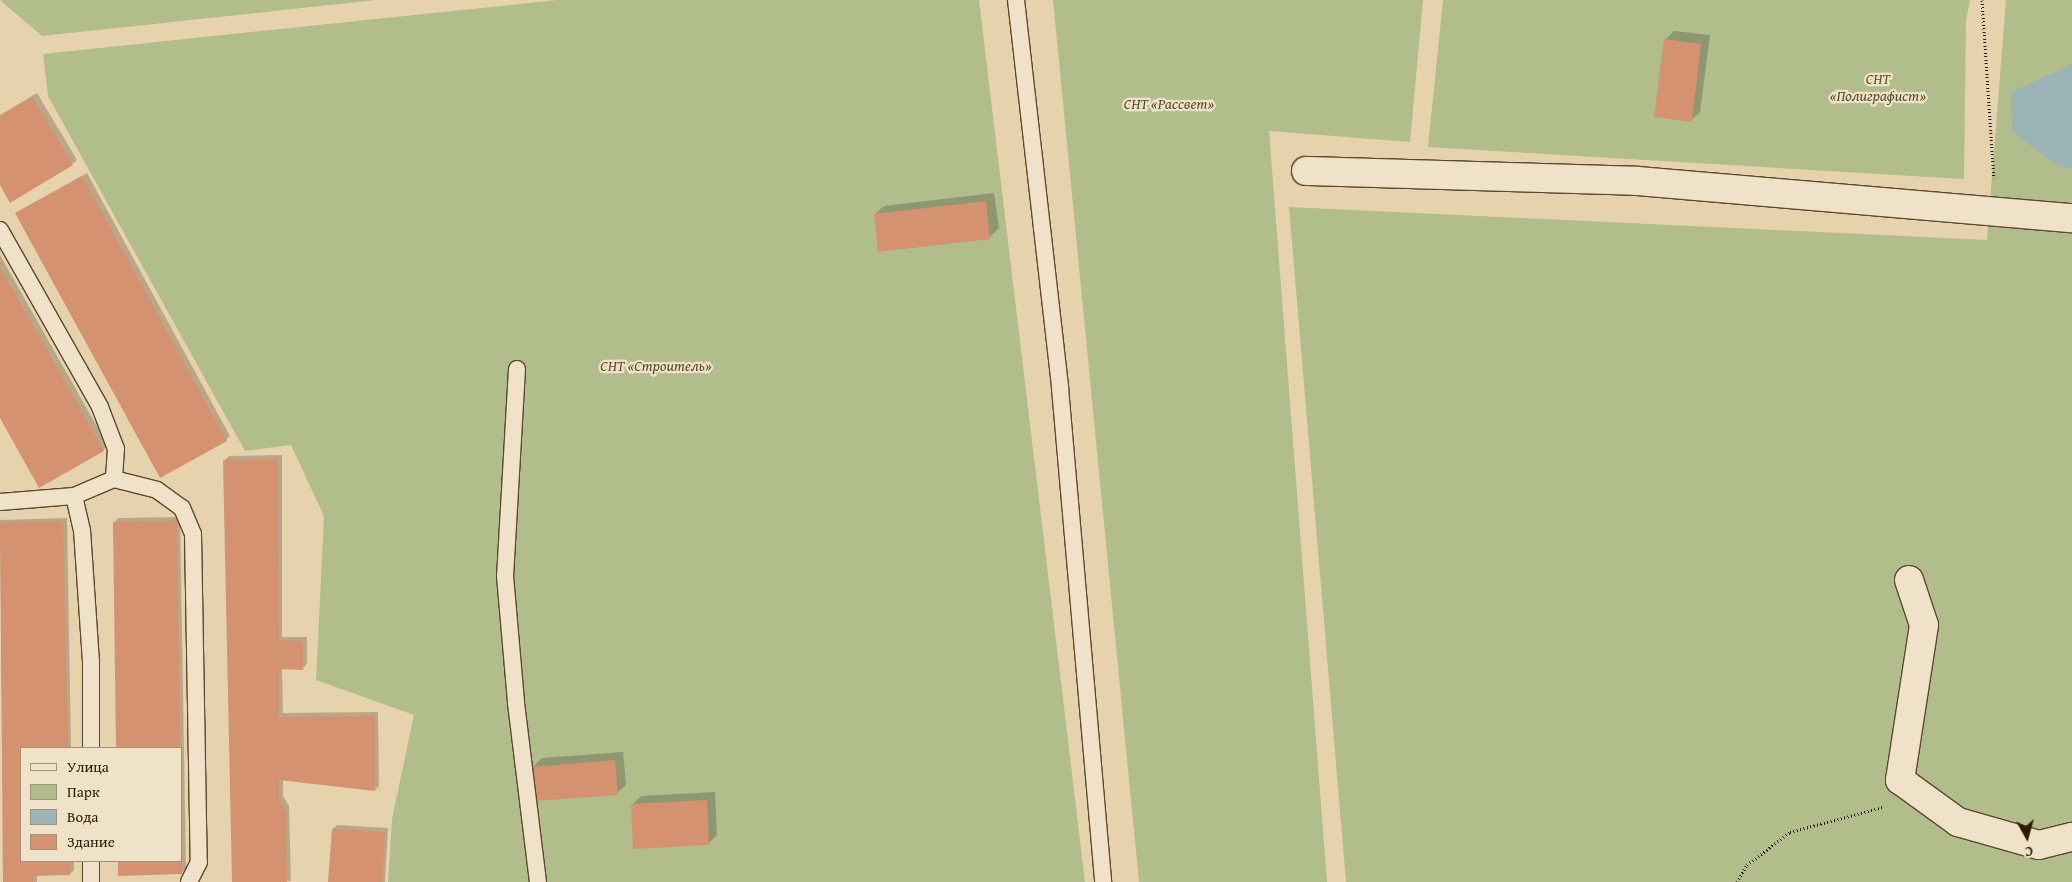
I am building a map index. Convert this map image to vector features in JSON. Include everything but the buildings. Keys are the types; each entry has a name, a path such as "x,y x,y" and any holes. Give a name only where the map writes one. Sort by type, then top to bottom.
{"street":[{"path":"1306,171 1637,181 1996,209 2072,218"},
{"path":"1909,580 1924,625 1900,780 1958,822 2039,845 2072,837"}],"lane":[{"path":"1016,0 1060,388 1103,882"},
{"path":"0,230 100,407 116,449 114,479"},
{"path":"517,369 505,576 516,703 538,882"},
{"path":"0,502 74,496 114,479 156,490 182,508 193,534 198,862 189,882"},
{"path":"74,496 82,530 91,651 91,747"},
{"path":"91,862 91,882"}],"path":[{"path":"1982,0 1996,209"},
{"path":"1737,882 1747,865 1790,832 1854,813 1926,798"}],"green space":[{"path":"0,0 376,0 42,36"},
{"name":"СНТ «Строитель»","path":"557,0 979,0 1085,882 388,882 392,819 414,715 316,680 324,516 291,445 245,451 48,96 43,54"},
{"name":"СНТ «Рассвет»","path":"1053,0 1423,0 1410,142 1269,131 1327,882 1139,882"},
{"name":"СНТ «Полиграфист»","path":"1443,0 1970,0 1966,20 1964,179 1428,147"},
{"path":"2006,0 2072,0 2072,882 1346,882 1289,207 1987,240"}],"water":[{"path":"2072,64 2072,169 2058,166 2012,132 2011,92"}]}
